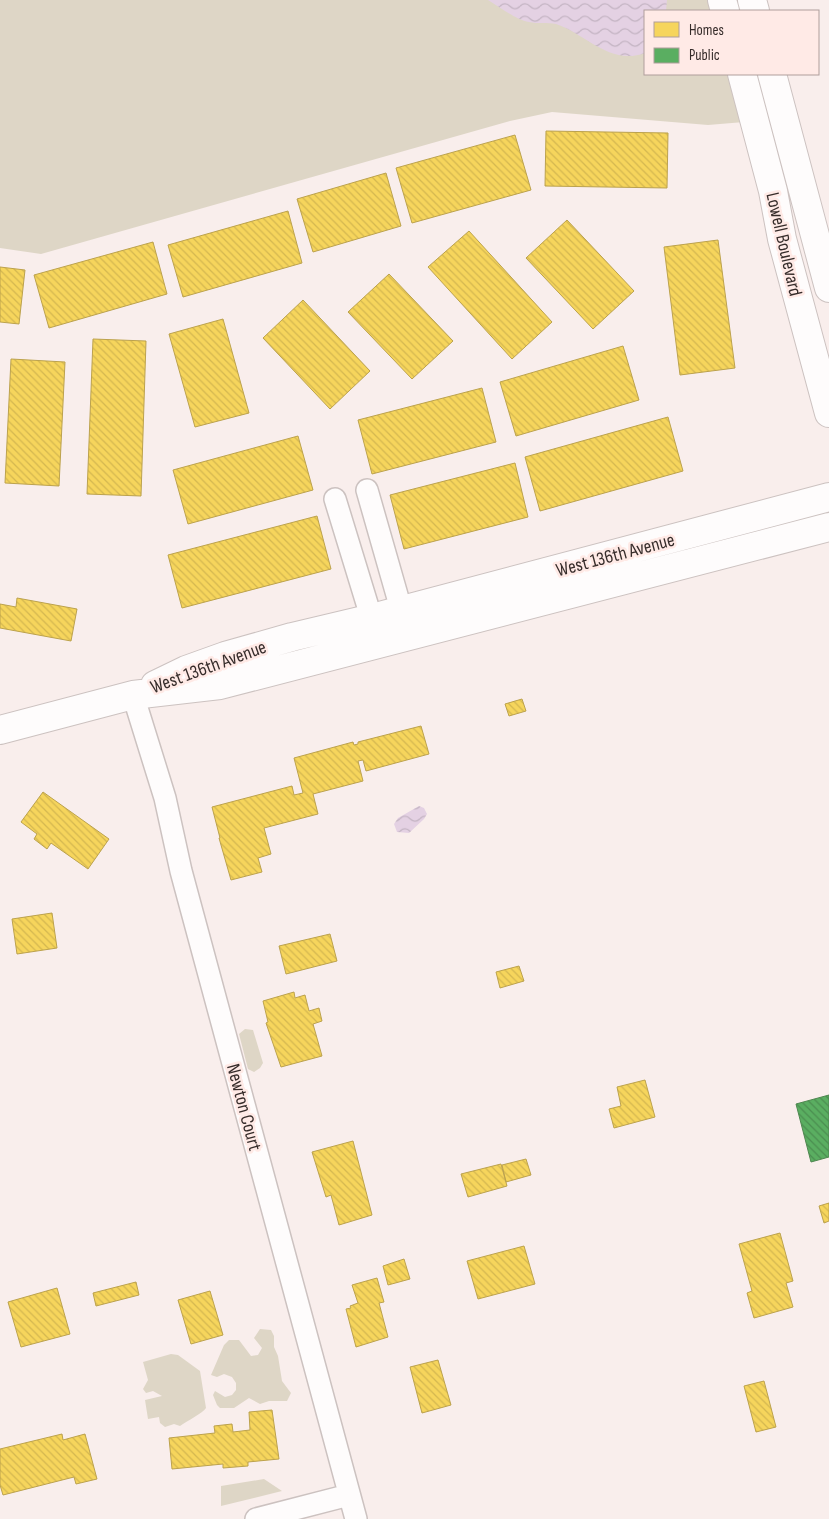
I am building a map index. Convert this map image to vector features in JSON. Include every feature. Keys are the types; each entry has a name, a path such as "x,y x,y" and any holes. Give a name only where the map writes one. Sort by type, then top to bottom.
{"main road":[{"name":"Lowell Boulevard","path":"742,75 773,192 782,239 829,413"},
{"name":"Lowell Boulevard","path":"772,75 829,288"},
{"name":"West 136th Avenue","path":"0,730 133,695 186,670 225,656 292,637 375,631 829,497"},
{"name":"West 136th Avenue","path":"405,623 829,527"}],"street":[{"path":"367,490 405,623"},
{"path":"335,499 375,631"},
{"name":"Newton Court","path":"133,695 164,798 181,871 356,1519"},
{"path":"256,1519 349,1495"}],"shaded area":[{"path":"0,0 711,0 714,10 644,10 644,75 731,75 744,122 708,125 552,112 510,121 41,254 0,248"},
{"path":"245,1029 253,1030 263,1063 254,1072 248,1069 239,1034"},
{"path":"260,1329 271,1330 274,1336 274,1347 278,1356 282,1381 291,1393 287,1401 269,1401 260,1404 249,1398 234,1408 220,1408 213,1395 215,1391 225,1397 232,1395 236,1390 236,1383 232,1377 224,1374 217,1377 211,1375 224,1345 229,1340 239,1340 251,1356 258,1355 262,1348 254,1338"},
{"path":"171,1354 178,1355 200,1371 206,1408 180,1426 174,1424 165,1427 160,1423 159,1417 148,1419 145,1400 162,1396 153,1391 146,1393 143,1389 148,1380 143,1362"},
{"path":"264,1479 282,1491 221,1506 221,1486"}],"water":[{"path":"488,0 667,0 666,10 644,10 644,53 632,56 609,52 556,24 532,23 513,16"},
{"path":"419,806 424,808 427,814 424,819 409,833 397,832 394,824 398,818"}],"building: Homes":[{"path":"546,131 668,133 667,188 545,186"},
{"path":"515,135 531,190 412,223 396,168"},
{"path":"386,173 401,226 313,252 297,199"},
{"path":"288,211 302,263 183,297 168,245"},
{"path":"567,220 634,291 593,329 526,258"},
{"path":"469,231 552,322 512,359 428,267"},
{"path":"718,240 735,368 680,375 664,247"},
{"path":"153,242 167,294 49,328 34,275"},
{"path":"0,267 25,270 19,324 0,322"},
{"path":"389,274 453,341 412,379 348,312"},
{"path":"303,300 370,371 330,409 263,338"},
{"path":"223,319 249,413 195,427 169,334"},
{"path":"93,339 146,341 141,496 87,494"},
{"path":"623,346 639,400 516,436 500,382"},
{"path":"11,359 65,362 59,486 5,483"},
{"path":"482,388 496,442 372,474 358,420"},
{"path":"668,417 683,471 540,511 525,457"},
{"path":"298,436 313,490 188,524 173,470"},
{"path":"515,463 528,517 404,549 390,495"},
{"path":"317,516 331,569 182,608 168,555"},
{"path":"17,598 77,609 71,641 0,628 0,604 16,607"},
{"path":"522,699 526,711 509,716 505,704"},
{"path":"421,726 429,754 366,771 363,760 358,761 363,781 313,794 318,814 264,828 271,854 258,858 262,872 231,880 212,807 292,786 294,795 303,793 294,758 353,742 354,745 358,744 358,742"},
{"path":"43,792 109,839 88,869 51,843 47,849 34,839 37,834 21,822"},
{"path":"52,913 57,948 17,954 12,919"},
{"path":"330,934 337,961 286,974 279,946"},
{"path":"519,966 524,981 500,988 496,972"},
{"path":"294,992 295,998 305,995 309,1011 319,1008 322,1021 313,1024 322,1056 281,1067 266,1023 268,1022 263,1001"},
{"path":"645,1080 655,1117 614,1128 609,1109 621,1106 617,1087"},
{"path":"353,1141 372,1215 339,1225 331,1195 326,1197 312,1152"},
{"path":"526,1159 531,1175 506,1182 502,1165"},
{"path":"501,1164 507,1186 468,1197 461,1174"},
{"path":"829,1203 829,1221 824,1223 819,1206"},
{"path":"780,1233 793,1281 786,1283 793,1307 754,1318 747,1293 752,1291 739,1244"},
{"path":"524,1246 535,1284 478,1299 467,1261"},
{"path":"404,1259 410,1279 388,1285 383,1266"},
{"path":"377,1278 384,1302 379,1303 388,1337 356,1347 346,1309 358,1303 352,1285"},
{"path":"136,1282 139,1295 96,1306 93,1293"},
{"path":"57,1288 70,1334 21,1347 8,1302"},
{"path":"210,1291 223,1335 191,1344 178,1300"},
{"path":"438,1360 451,1405 422,1413 410,1367"},
{"path":"764,1381 776,1427 756,1432 744,1386"},
{"path":"272,1410 279,1459 248,1462 248,1466 223,1468 223,1464 172,1469 169,1438 215,1433 214,1426 232,1424 233,1432 250,1430 249,1412"},
{"path":"62,1434 63,1440 85,1434 97,1479 76,1484 74,1477 3,1495 0,1485 0,1449"}],"building: Public":[{"path":"829,1095 829,1157 811,1162 796,1104"}]}
